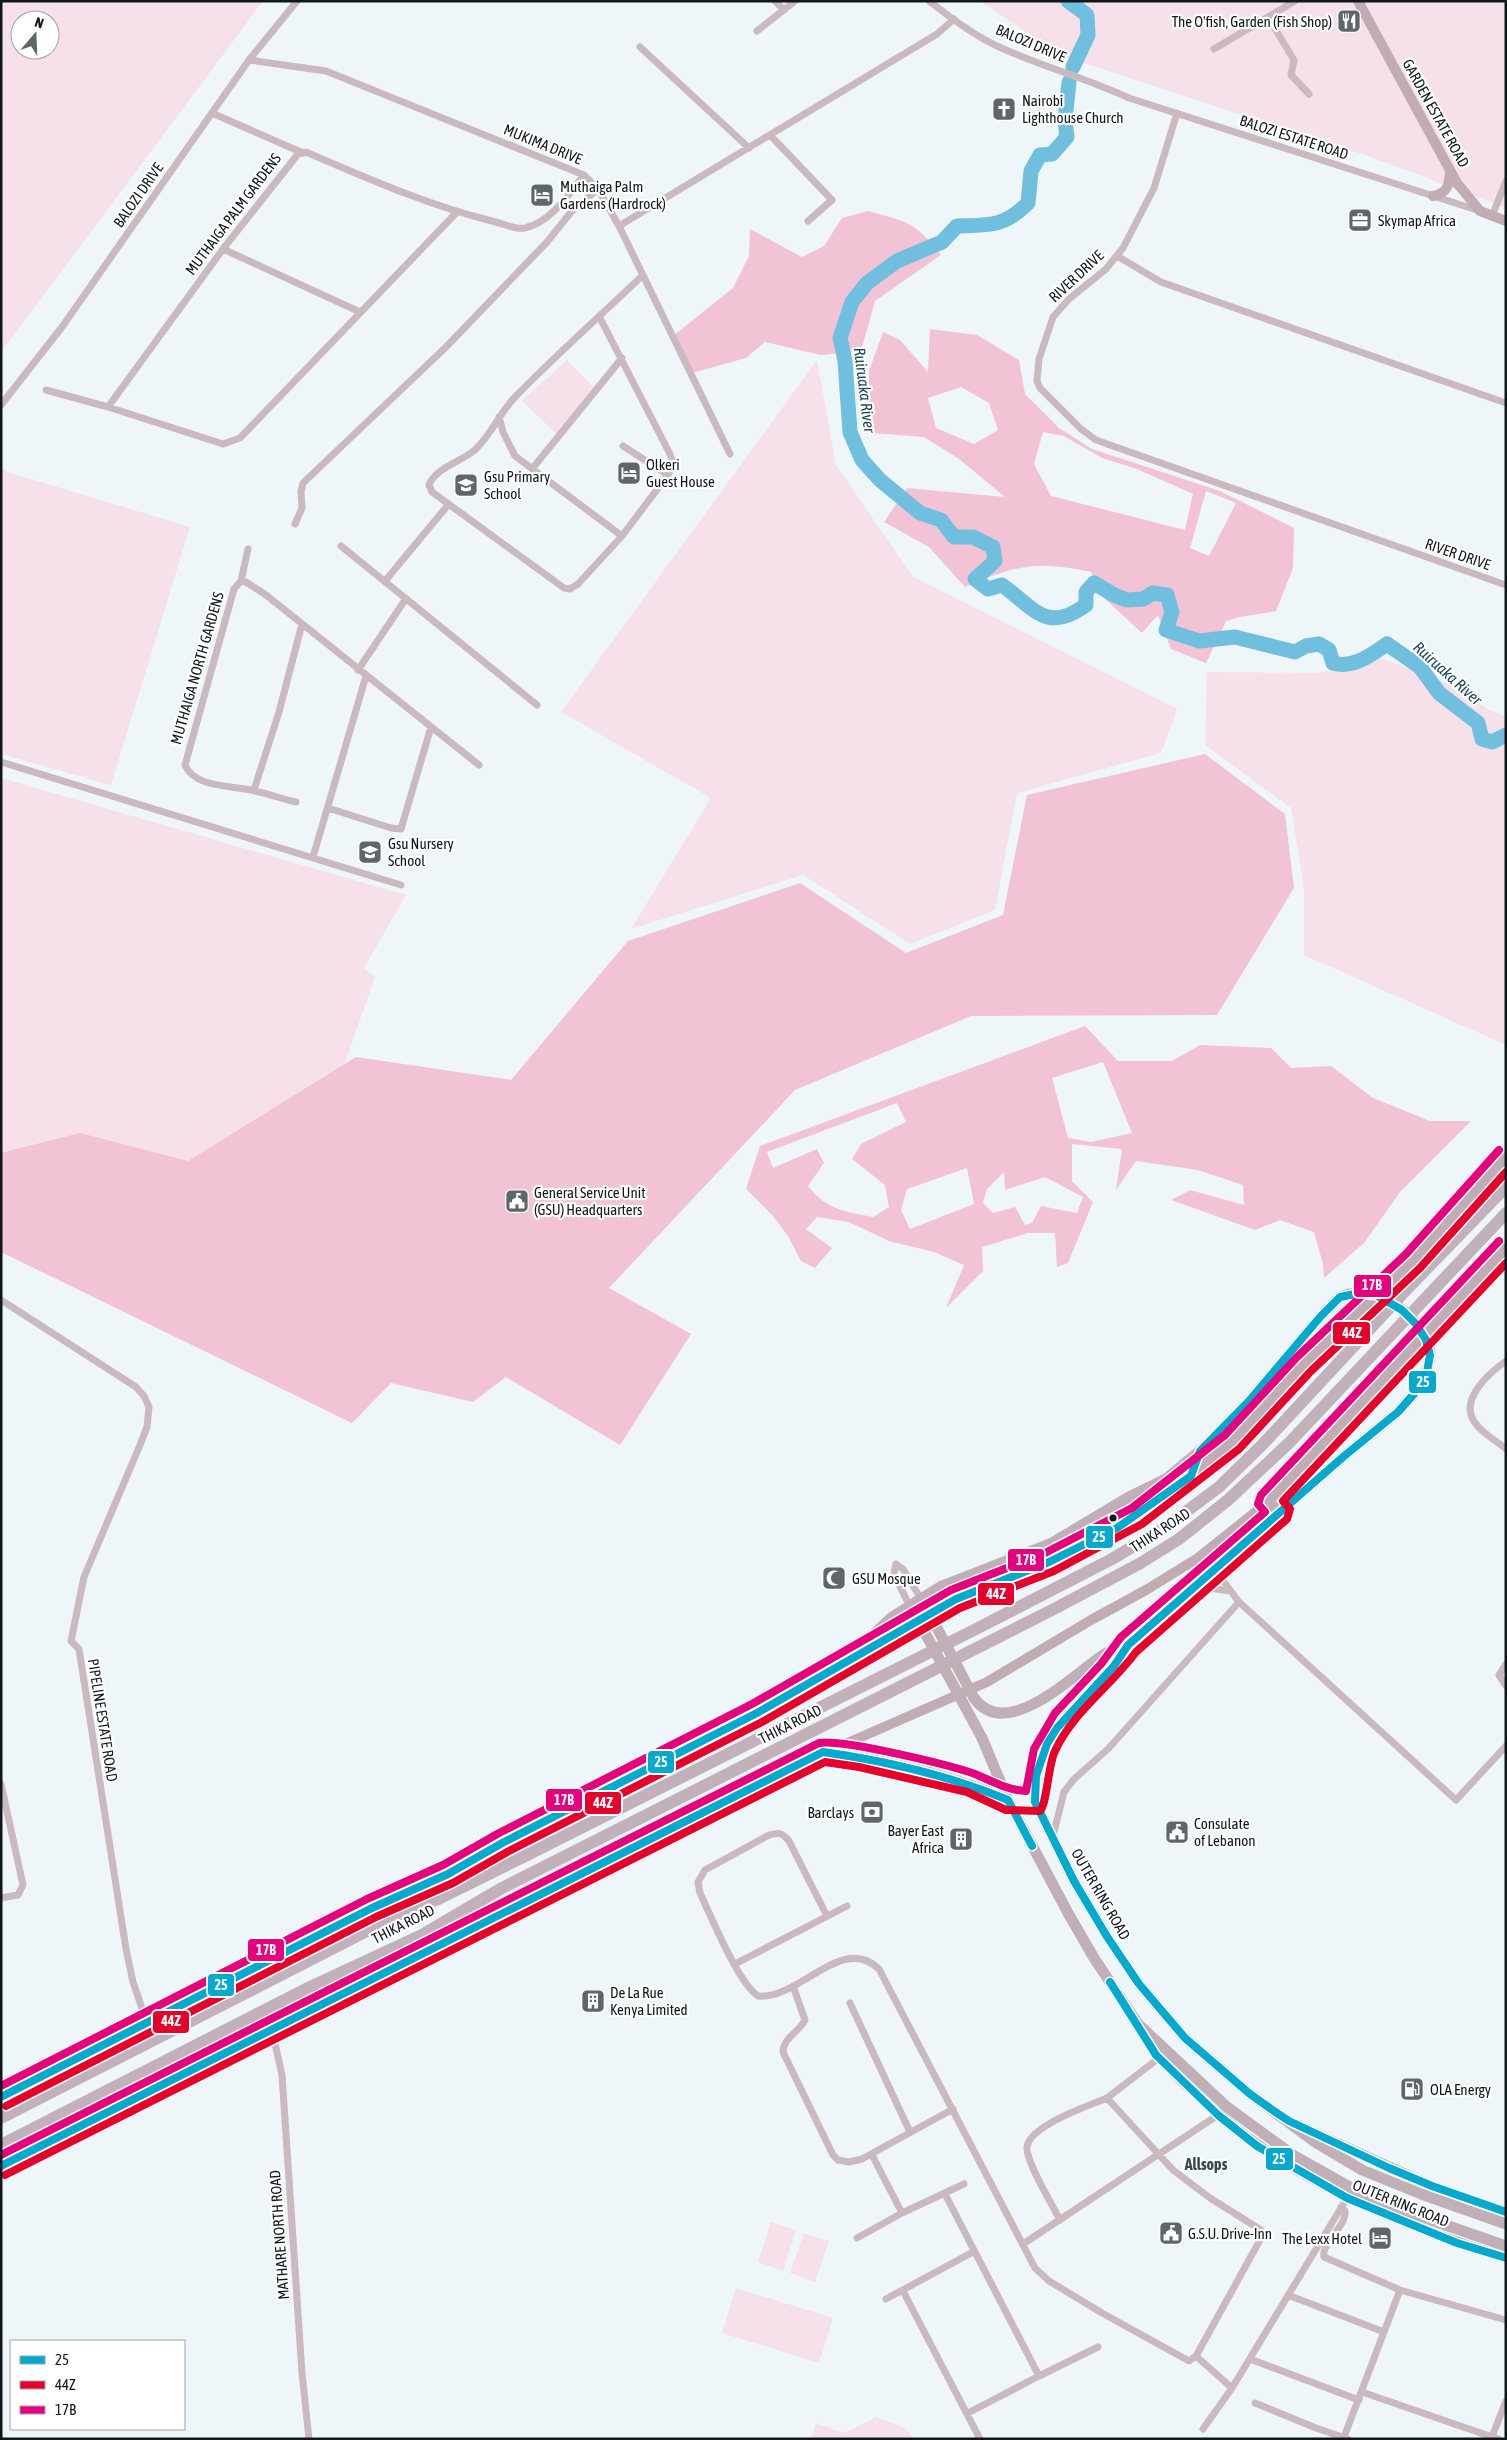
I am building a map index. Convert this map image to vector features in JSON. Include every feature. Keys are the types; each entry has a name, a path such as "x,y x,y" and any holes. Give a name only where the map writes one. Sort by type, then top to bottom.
{"highway":[{"name":"THIKA ROAD","path":"1,2118 382,1926 408,1910 438,1899 521,1858 978,1628 1112,1559 1167,1526 1219,1487 1274,1434 1408,1288 1506,1187"},
{"name":"THIKA ROAD","path":"1,2145 306,1989 422,1935 502,1888 1093,1588 1179,1539 1205,1520 1257,1475 1290,1443 1506,1213"},
{"path":"408,1910 448,1874"},
{"path":"422,1935 477,1927"}],"main road":[{"name":"GARDEN ESTATE ROAD","path":"1358,1 1450,171 1480,211"},
{"path":"1433,196 1444,192 1448,188 1450,171"},
{"path":"1480,211 1506,221"},
{"name":"THIKA ROAD","path":"1,2097 372,1908 448,1874 504,1842 758,1713 918,1619 956,1599 1049,1562 1137,1516 1191,1476 1232,1442 1304,1364 1413,1261 1506,1156"},
{"path":"1,2166 824,1752 952,1699 987,1682 1091,1620 1146,1590 1198,1558 1268,1502 1302,1469 1506,1248"},
{"path":"839,1667 891,1618 921,1598 942,1586 1052,1543 1129,1497 1166,1479 1200,1451 1249,1401 1321,1316 1340,1297 1349,1294 1376,1295 1402,1310 1416,1324 1426,1340 1430,1355 1427,1372 1421,1386 1398,1412 1128,1645"},
{"path":"1191,1476 1200,1451"},
{"path":"1268,1502 1280,1512"},
{"path":"942,1586 984,1589"},
{"name":"OUTER RING ROAD","path":"929,1613 969,1701 1008,1800 1094,1958 1159,2058 1218,2115 1278,2160 1344,2202 1506,2258"},
{"name":"OUTER RING ROAD","path":"918,1619 969,1701 998,1714 1013,1713 1025,1709 1103,1655 1128,1645"},
{"name":"OUTER RING ROAD","path":"1128,1645 1114,1666 1057,1728 1041,1758 1036,1776 1035,1802 1053,1839 1106,1935 1158,2008 1200,2052 1250,2094 1315,2142 1362,2170 1421,2194 1506,2224"},
{"path":"824,1752 861,1757 955,1778 1008,1800"},
{"name":"OUTER RING ROAD","path":"1138,2024 1227,2107 1301,2160 1348,2186 1388,2205 1506,2246"},
{"name":"OUTER RING ROAD","path":"1289,2121 1432,2186 1506,2212"}],"street":[{"name":"BALOZI DRIVE","path":"1,405 62,327 249,60 298,1"},
{"path":"775,1 784,10"},
{"path":"757,31 795,1"},
{"name":"BALOZI DRIVE","path":"929,1 995,45 1043,65 1101,85"},
{"path":"1214,49 1295,1"},
{"path":"1268,17 1294,60 1291,75 1309,94"},
{"path":"618,226 937,34 954,19"},
{"path":"640,47 749,148"},
{"name":"MUKIMA DRIVE","path":"249,60 326,71 584,175 598,188 618,226 730,454"},
{"name":"BALOZI ESTATE ROAD","path":"1101,85 1129,98 1480,211"},
{"path":"212,113 303,152"},
{"name":"RIVER DRIVE","path":"1177,113 1154,188 1117,256 1097,278 1058,309 1053,317 1039,359 1037,381 1040,388 1081,429 1096,440 1506,585"},
{"path":"770,135 832,200 808,221"},
{"name":"MUTHAIGA PALM GARDENS","path":"108,407 223,249 294,157 303,152 457,212 524,228 553,212 584,175"},
{"path":"1492,216 1506,181"},
{"path":"296,524 302,508 301,491 303,483 446,347 547,242 572,211 598,188"},
{"path":"46,390 108,407 223,444 240,438 457,212"},
{"path":"223,249 360,312"},
{"path":"1117,256 1161,282 1506,403"},
{"path":"600,316 673,463 668,475 622,536 578,584 570,589 564,588 448,504 432,492 429,485 433,477 471,453 488,438 499,417 513,398 642,276"},
{"path":"532,469 622,358"},
{"path":"499,417 509,448 515,456 622,536"},
{"path":"623,446 668,475"},
{"path":"385,581 448,504"},
{"path":"340,546 537,705"},
{"path":"241,581 248,550"},
{"name":"MUTHAIGA NORTH GARDENS","path":"296,802 254,790 204,782 194,776 185,764 234,589 241,581 252,585 479,765"},
{"path":"358,670 405,600"},
{"path":"254,790 281,707 302,624"},
{"path":"313,857 366,676"},
{"path":"328,808 391,828 401,829 431,727"},
{"path":"1,762 401,885"},
{"name":"PIPELINE ESTATE ROAD","path":"1,1300 123,1377 144,1396 149,1407 147,1427 84,1577 71,1641 78,1649 126,1948 133,1982 147,2023"},
{"path":"1506,1361 1482,1379 1478,1385 1470,1411 1471,1417 1478,1427 1506,1450"},
{"path":"909,1605 894,1574 896,1564 903,1569 921,1598"},
{"path":"1215,1570 1239,1602 1456,1800 1506,1746"},
{"path":"1198,1586 1230,1591"},
{"path":"1053,1839 1064,1792 1074,1779 1092,1764 1239,1602"},
{"path":"1506,1664 1499,1675 1506,1686"},
{"path":"1,1784 23,1885 18,1895 1,1898"},
{"path":"827,1916 785,1835 775,1833 767,1836 705,1870 698,1882 700,1892 735,1964 750,1988 758,1996 793,1986 850,1957 861,1958 879,1968 1035,2268 1049,2280 1189,2361 1196,2356 1260,2240 1261,2230 1173,2170 1107,2098"},
{"path":"735,1964 848,1906"},
{"path":"793,1986 806,2020 783,2047 785,2059 833,2155 838,2160 849,2162 872,2155 910,2132 953,2110"},
{"path":"850,2003 910,2132"},
{"name":"MATHARE NORTH ROAD","path":"272,2030 282,2085 302,2373 309,2439"},
{"path":"1060,2220 1030,2160 1027,2144 1030,2137 1042,2128 1107,2098 1159,2058"},
{"path":"1023,2244 1159,2156 1218,2115"},
{"path":"872,2155 902,2213"},
{"path":"858,2238 902,2213 964,2184"},
{"path":"945,2194 973,2252 1039,2376"},
{"path":"1344,2202 1345,2217 1323,2254 1324,2257 1400,2290 1506,2320"},
{"path":"1203,2429 1232,2388 1344,2202"},
{"path":"886,2299 973,2252"},
{"path":"1255,2403 1309,2426 1346,2438 1400,2290"},
{"path":"902,2291 968,2413 980,2439"},
{"path":"1288,2295 1384,2332"},
{"path":"968,2413 1098,2347"},
{"path":"1196,2356 1232,2388"},
{"path":"1250,2358 1361,2396 1495,2438 1506,2401"}],"shaded area":[{"path":"1,1 263,1 1,352"},
{"path":"980,1 1506,1 1506,208 1371,157 1062,56"},
{"path":"868,211 909,224 924,235 941,255 875,301 861,351 821,355 765,342 746,358 692,373 673,336 733,288 749,256 750,229 802,257 824,246 842,218"},
{"path":"930,329 977,335 1019,360 1025,394 1059,428 1092,449 1220,491 1294,528 1293,568 1276,611 1226,621 1206,663 1171,649 1158,615 1142,633 1104,598 1091,572 1055,566 1026,567 1013,569 965,587 929,547 884,522 907,488 1005,497 959,459 924,437 873,433 869,409 869,371 883,332 900,340 928,372","holes":["961,387 989,403 998,430 974,444 936,428 928,398","1043,432 1064,436 1102,458 1137,469 1193,494 1185,530 1051,496 1034,464","1206,491 1236,503 1209,556 1190,548"]},
{"path":"567,360 596,389 558,435 522,401"},
{"path":"817,360 836,465 913,577 1177,709 1161,753 1017,793 995,910 910,944 803,875 631,929 711,798 561,712"},
{"path":"1,470 190,527 111,785 1,754"},
{"path":"1383,659 1453,685 1489,710 1506,717 1506,1045 1304,955 1304,888 1291,808 1205,745 1207,672 1317,673"},
{"path":"1205,754 1285,814 1294,888 1217,1015 971,1016 795,1090 609,1288 691,1334 620,1445 506,1377 473,1402 391,1383 352,1423 1,1252 1,1153 80,1133 188,1161 356,1057 511,1080 628,941 800,883 906,953 1003,915 1027,795"},
{"path":"1,778 406,895 364,968 375,977 288,1225 1,1160"},
{"path":"1085,1026 1118,1061 1172,1061 1200,1045 1271,1048 1291,1068 1331,1066 1373,1098 1430,1121 1471,1121 1400,1192 1364,1243 1324,1278 1323,1264 1314,1232 1280,1220 1255,1230 1171,1200 1190,1190 1244,1205 1243,1185 1198,1170 1136,1161 1116,1190 1122,1149 1072,1144 1072,1181 1093,1202 1068,1263 1057,1267 1055,1233 1028,1233 982,1247 983,1271 946,1308 964,1265 934,1252 889,1241 849,1222 817,1217 806,1229 832,1248 815,1268 801,1261 788,1236 773,1216 746,1189 760,1146","holes":["1103,1062 1132,1133 1091,1142 1068,1138 1052,1078","897,1103 906,1122 861,1144 852,1159 885,1185 889,1207 873,1217 845,1211 829,1205 808,1186 824,1163 817,1149 773,1168 767,1152","967,1168 974,1204 910,1229 901,1210 907,1189","1004,1172 1005,1190 1045,1177 1083,1197 1077,1213 1041,1206 1032,1223 1025,1225 1015,1207 993,1213 983,1203 987,1189"]},
{"path":"771,2222 796,2230 783,2271 758,2262"},
{"path":"804,2233 829,2241 815,2282 790,2273"},
{"path":"736,2288 833,2318 819,2363 722,2333"},
{"path":"876,2417 905,2428 914,2439 811,2439 816,2423 844,2433"}],"waterway":[{"name":"Ruiruaka River","path":"1068,1 1087,15 1088,35 1073,67"},
{"name":"Ruiruaka River","path":"1069,82 1065,120 1067,137 1052,154 1040,155 1031,171 1028,203 1004,221 988,225 957,226 942,242 897,261 867,283 852,302 840,338 845,361 850,432 862,460 880,480 920,513 941,520 954,537 973,537 993,547 995,561 975,579 988,589 1002,585 1041,614 1050,617 1060,617 1086,605 1086,592 1094,583 1114,595 1127,600 1143,599 1153,593 1167,595 1172,612 1166,630 1199,641 1235,637 1295,652 1306,646 1319,644 1329,650 1333,663 1340,664 1355,663 1387,644 1420,667 1439,693 1478,723 1482,739 1492,742 1506,735"}],"transit line":[{"name":"17B","path":"1,2086 367,1899 443,1865 499,1833 752,1704 951,1590 1045,1553 1132,1508 1225,1435 1297,1357 1406,1254 1499,1150"},
{"name":"44Z","path":"6,2106 376,1917 453,1883 509,1851 762,1722 960,1608 1054,1571 1142,1524 1239,1449 1311,1371 1420,1268 1506,1172"},
{"name":"17B","path":"1,2155 819,1743 850,1745 921,1759 975,1774 1006,1787 1026,1791 1034,1749 1055,1713 1101,1664 1121,1637 1265,1512 1258,1504 1261,1495 1499,1241"},
{"name":"44Z","path":"5,2175 825,1762 859,1767 967,1792 1006,1810 1040,1811 1055,1751 1071,1724 1136,1652 1287,1519 1290,1509 1283,1501 1506,1263"},
{"name":"25","path":"1,2097 372,1908 448,1874 504,1842 757,1713 956,1599 1049,1562 1117,1528 1191,1476 1200,1451 1249,1401 1321,1316 1340,1297 1355,1294 1376,1295 1402,1310 1416,1324 1426,1340 1430,1355 1427,1372 1421,1386 1398,1412 1343,1457 1128,1645 1114,1666 1057,1728 1047,1744 1036,1776 1035,1802 1074,1881 1106,1935 1139,1984 1185,2038 1250,2094 1289,2121 1389,2168 1432,2186 1506,2212"},
{"name":"25","path":"1,2166 823,1752 917,1770 963,1783 1008,1800 1032,1846"},
{"name":"25","path":"1110,1982 1156,2055 1218,2115 1257,2146 1347,2198 1457,2243 1506,2258"}],"place":[{"name":"The O'fish, Garden (Fish Shop)","path":"1349,21"},
{"name":"Nairobi Lighthouse Church","path":"1004,109"},
{"name":"Muthaiga Palm Gardens (Hardrock)","path":"542,195"},
{"name":"Skymap Africa","path":"1360,220"},
{"name":"Olkeri Guest House","path":"629,473"},
{"name":"Gsu Primary School","path":"466,485"},
{"name":"Gsu Nursery School","path":"370,852"},
{"name":"General Service Unit (GSU) Headquarters","path":"517,1201"},
{"name":"GSU Mosque","path":"834,1578"},
{"name":"Barclays","path":"872,1812"},
{"name":"Consulate of Lebanon","path":"1177,1832"},
{"name":"Bayer East Africa","path":"961,1839"},
{"name":"De La Rue Kenya Limited","path":"593,2001"},
{"name":"OLA Energy","path":"1412,2089"},
{"name":"G.S.U. Drive-Inn","path":"1171,2233"},
{"name":"The Lexx Hotel","path":"1380,2238"}],"district":[{"name":"Allsops","path":"1206,2164"}]}
